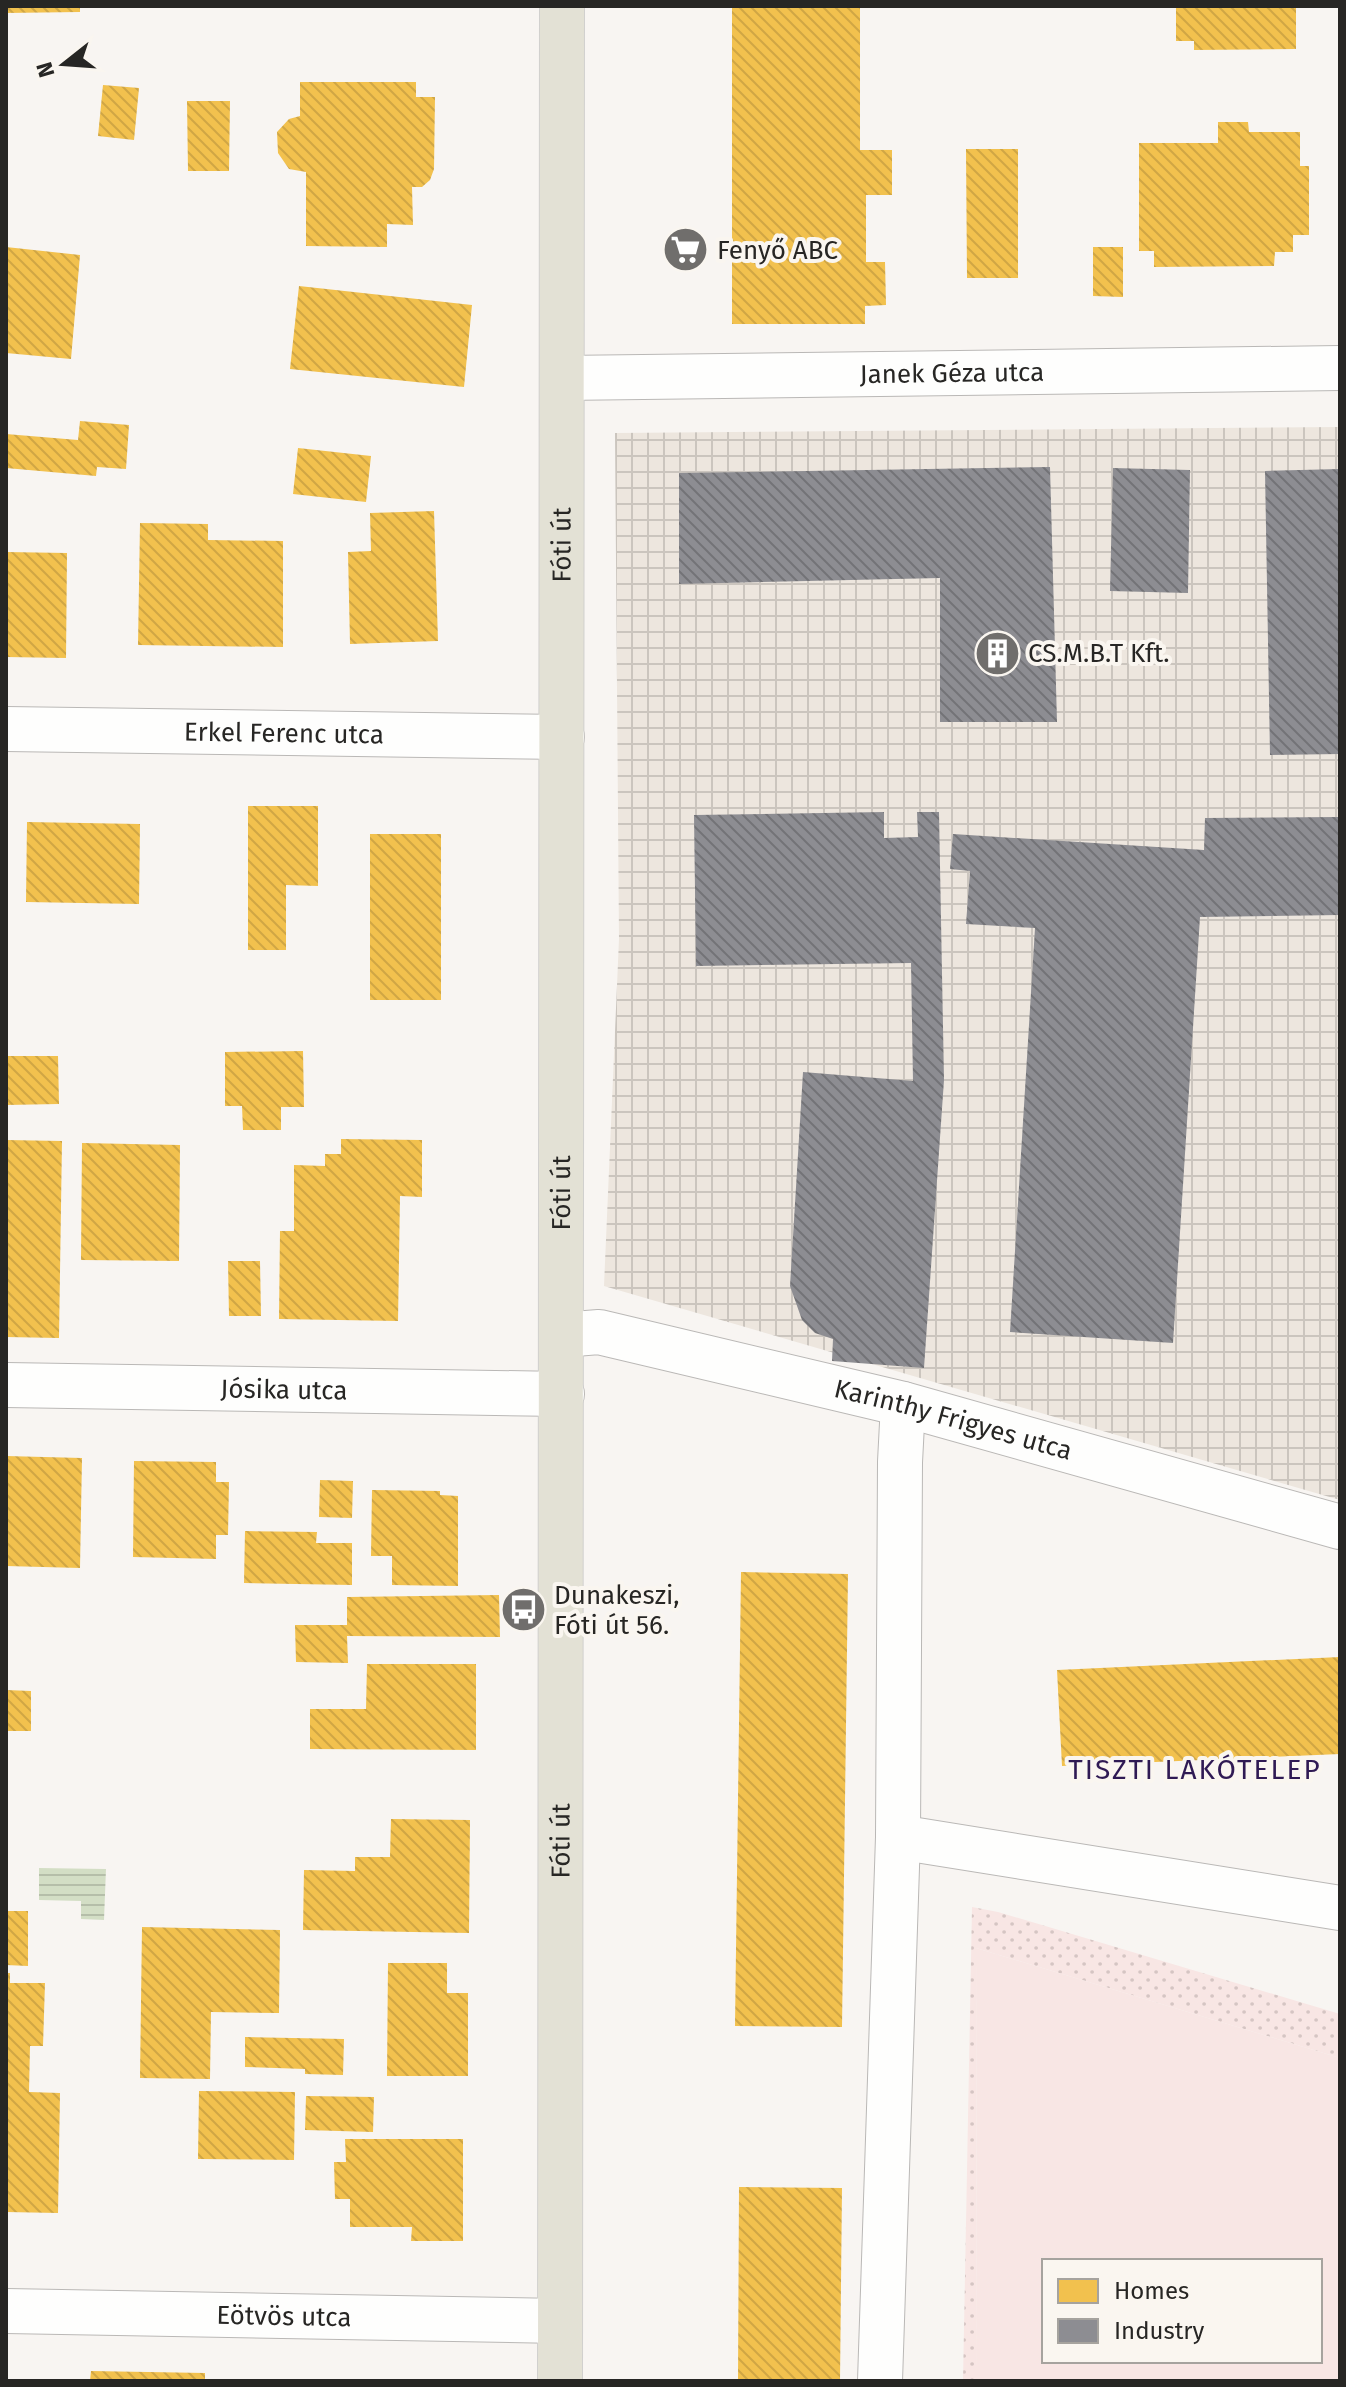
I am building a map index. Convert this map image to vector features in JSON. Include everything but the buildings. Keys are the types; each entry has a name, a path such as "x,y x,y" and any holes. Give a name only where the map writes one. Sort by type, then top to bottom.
{"main road":[{"name":"Fóti út","path":"560,2381 562,6"}],"street":[{"name":"Janek Géza utca","path":"562,378 1340,368"},
{"name":"Erkel Ferenc utca","path":"6,729 562,737"},
{"name":"Karinthy Frigyes utca","path":"562,1335 599,1332 903,1404 1340,1527"},
{"name":"Jósika utca","path":"6,1385 562,1394"},
{"path":"880,2381 898,1837 903,1404"},
{"path":"898,1837 1340,1908"},
{"name":"Eötvös utca","path":"6,2311 560,2321"}],"shaded area":[{"path":"1340,427 1340,1500 604,1286 619,939 615,433"},
{"path":"39,1868 106,1869 104,1920 81,1919 81,1901 39,1900"},
{"path":"972,1907 998,1912 1340,2014 1340,2058 976,1948 977,2381 963,2381"},
{"path":"976,1948 1340,2058 1340,2381 977,2381"}],"place":[{"name":"Fenyő ABC","path":"686,250"},
{"name":"CS.M.B.T Kft.","path":"997,653"},
{"name":"Dunakeszi, Fóti út 56.","path":"523,1610"}],"district":[{"name":"TISZTI LAKÓTELEP","path":"1195,1769"}]}
